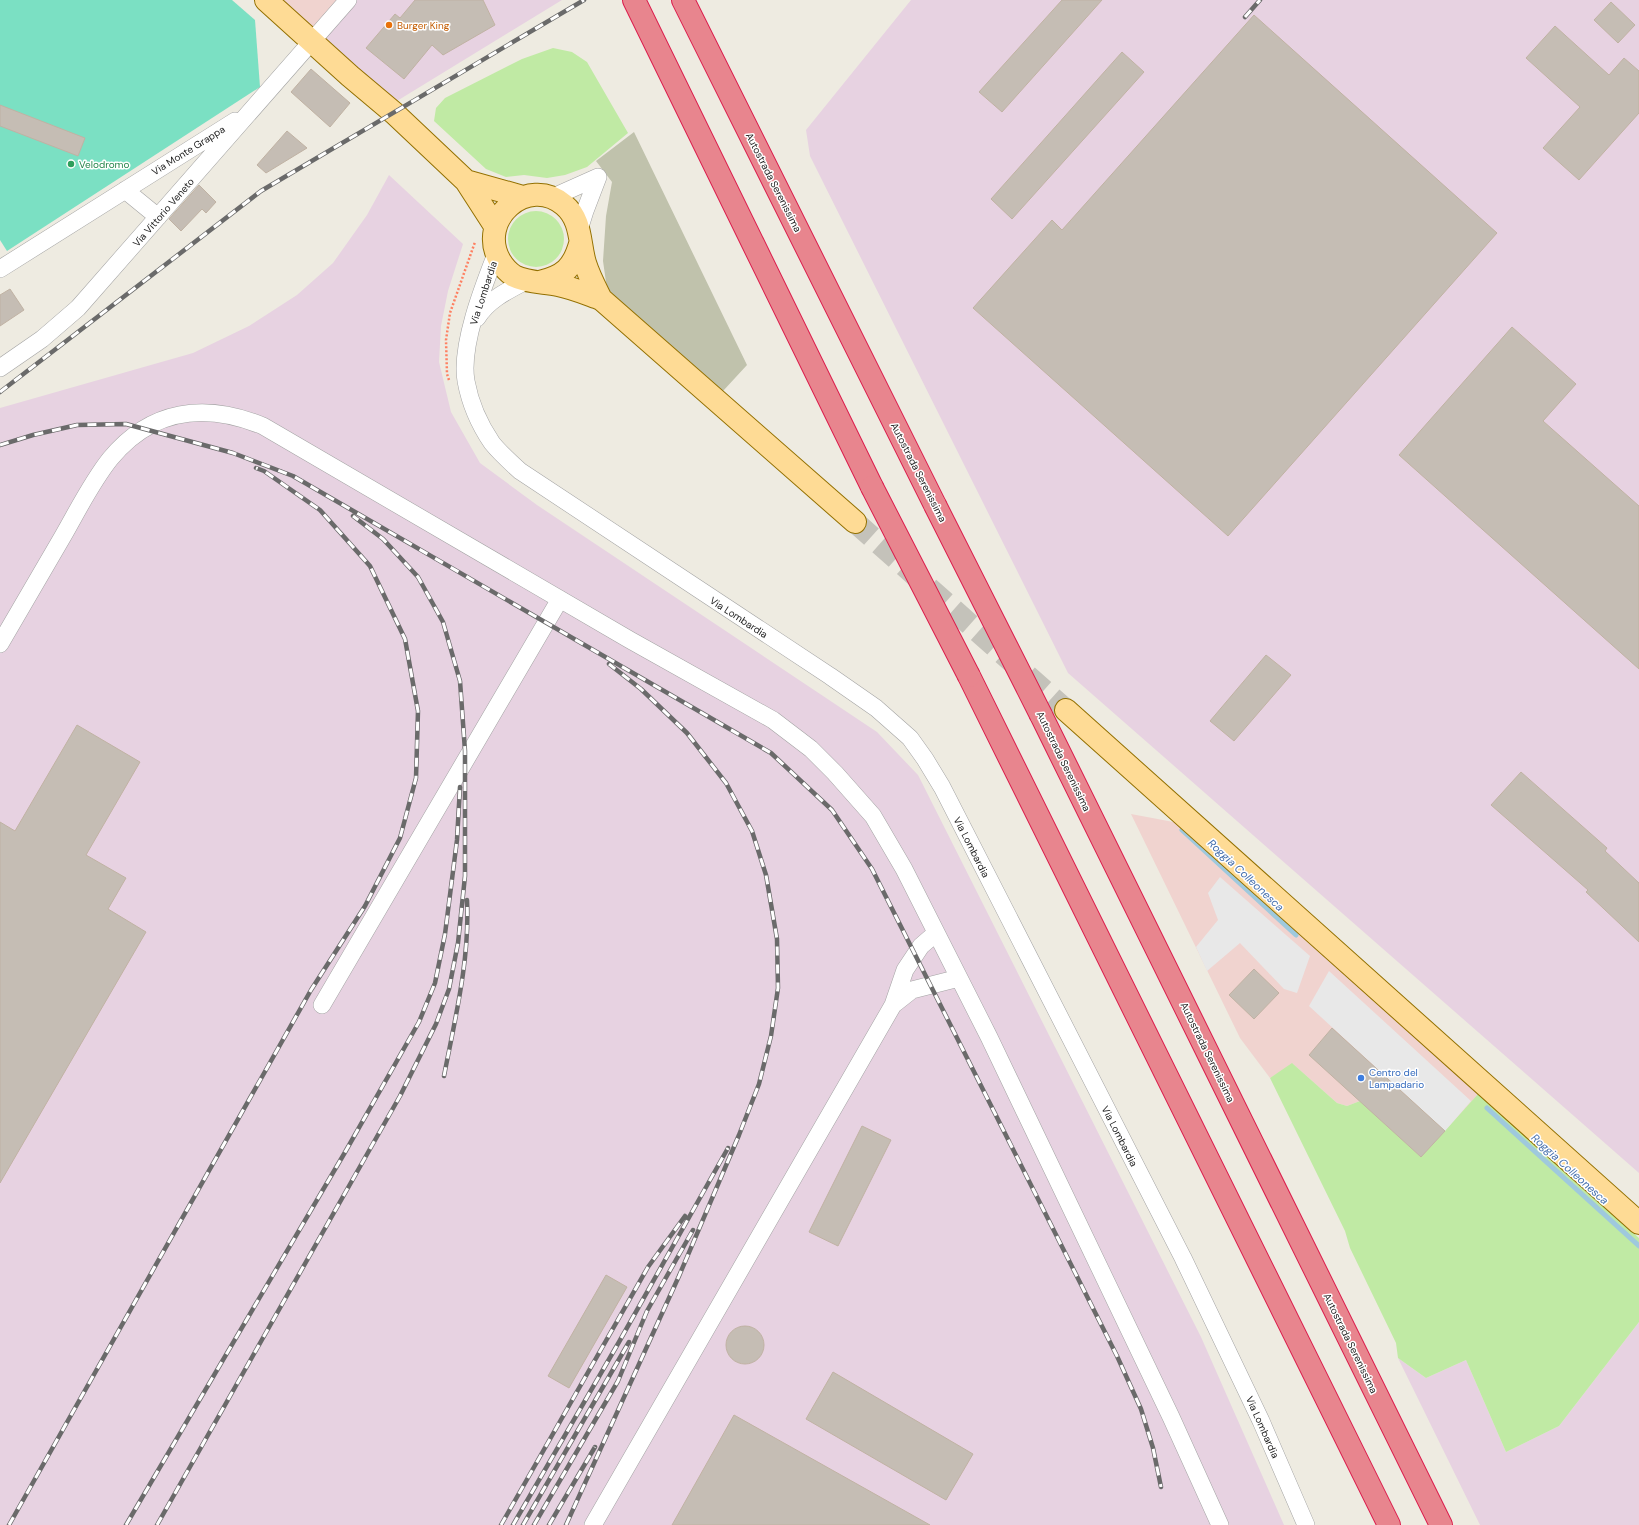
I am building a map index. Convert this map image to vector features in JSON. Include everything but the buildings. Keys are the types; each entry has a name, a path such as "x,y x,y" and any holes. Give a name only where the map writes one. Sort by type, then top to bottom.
{"highway":[{"path":"634,0 872,487 968,676 1389,1525"},
{"name":"Autostrada Serenissima","path":"683,0 1041,715 1441,1525"}],"main road":[{"path":"266,0 400,119 466,181 495,226"},
{"path":"466,181 523,197"},
{"path":"602,299 573,289 533,282 513,275 503,266 496,254 493,240 495,226 501,214 511,204 523,197 537,195 551,198 564,205 574,216 590,278 602,299 855,522"},
{"path":"533,282 554,278 567,270 576,258 580,237"},
{"path":"1066,710 1639,1223"}],"street":[{"name":"Via Vittorio Veneto","path":"0,368 42,339 78,308 348,0"},
{"name":"Via Monte Grappa","path":"1,265 125,190 252,110"},
{"path":"551,198 598,177 585,211 580,237"},
{"path":"125,190 158,217"},
{"name":"Via Lombardia","path":"496,254 480,298 470,333 466,356 466,380 471,402 480,425 493,444 520,471 830,676 889,718 914,743 942,787 1183,1258 1261,1421 1306,1525"},
{"name":"Via Lombardia","path":"470,333 477,317 487,304 533,282"},
{"path":"0,644 87,493 121,447 144,429 168,417 182,413 207,412 228,415 263,426 560,599 772,720 811,749 835,773 873,816 904,869 959,978 1171,1417 1220,1525"},
{"path":"322,1005 560,599"},
{"path":"593,1525 892,1005 906,970 921,946 936,933"},
{"path":"892,1005 912,990 959,978"}],"shaded area":[{"path":"274,0 340,0 311,33"},
{"path":"355,0 562,0 392,104 319,40"},
{"path":"911,0 1639,0 1639,1173 1068,673 810,156 806,130"},
{"path":"634,132 747,365 723,391 607,289 603,261 606,216 612,182 596,161"},
{"path":"389,175 463,244 448,291 441,326 439,362 451,412 480,463 537,505 877,732 918,775 1201,1337 1284,1525 0,1525 0,408 193,353 249,326 297,295 333,263 367,215"},
{"path":"1131,814 1184,824 1483,1089 1421,1157 1360,1101 1347,1106 1337,1103 1293,1064 1270,1078 1240,1038"},
{"path":"1220,877 1310,956 1297,993 1284,989 1240,943 1207,971 1196,947 1218,920 1208,893"},
{"path":"1329,971 1471,1101 1445,1131 1309,1006"},
{"path":"1639,1322 1639,1525 1480,1525 1398,1358 1426,1378 1466,1360 1506,1452 1559,1426"}],"green space":[{"name":"Velodromo","path":"0,0 232,0 255,20 260,87 7,251 0,240"},
{"path":"553,48 572,52 587,62 628,133 587,167 565,175 547,178 524,175 506,177 486,169 434,121 436,108 445,98 522,59"},
{"path":"530,211 542,211 552,215 560,223 564,233 564,245 560,255 552,263 542,267 530,267 520,263 512,255 508,245 508,233 512,223 520,215"},
{"path":"1292,1063 1337,1103 1347,1106 1360,1101 1421,1157 1479,1093 1639,1238 1639,1322 1559,1426 1506,1452 1466,1360 1426,1378 1398,1358 1396,1343 1350,1248 1345,1231 1270,1078"}],"waterway":[{"name":"Roggia Colleonesca","path":"1182,830 1296,935"},
{"name":"Roggia Colleonesca","path":"1487,1108 1639,1246"}],"tunnel":[{"path":"855,522 1066,710"}],"railway":[{"path":"0,392 261,191 584,0"},
{"path":"1245,17 1260,0"},
{"path":"0,445 33,435 77,425 126,424 233,453 293,476 771,753 832,810 872,869 1117,1356 1141,1409 1153,1448 1161,1487"},
{"path":"9,1525 311,990 365,906 400,838 416,778 418,711 405,639 370,566 320,510 264,471 256,468"},
{"path":"157,1525 400,1096 436,1024 449,989 458,943 465,876 465,751 460,681 443,622 418,577 383,539 353,516"},
{"path":"566,1525 679,1276 739,1135 759,1084 771,1036 778,988 777,939 766,875 752,831 726,783 687,733 641,689 609,664"},
{"path":"126,1525 344,1154 419,1022 435,983 445,934 457,840 460,787"},
{"path":"444,1076 464,967 467,900"},
{"path":"513,1525 619,1342 728,1148"},
{"path":"501,1525 648,1267 685,1216"},
{"path":"534,1525 618,1381 647,1311 693,1230"},
{"path":"523,1525 629,1342"},
{"path":"549,1525 595,1447"}],"place":[{"name":"Burger King","path":"389,25"},
{"name":"Velodromo","path":"71,164"},
{"name":"Centro del Lampadario","path":"1361,1078"}]}
